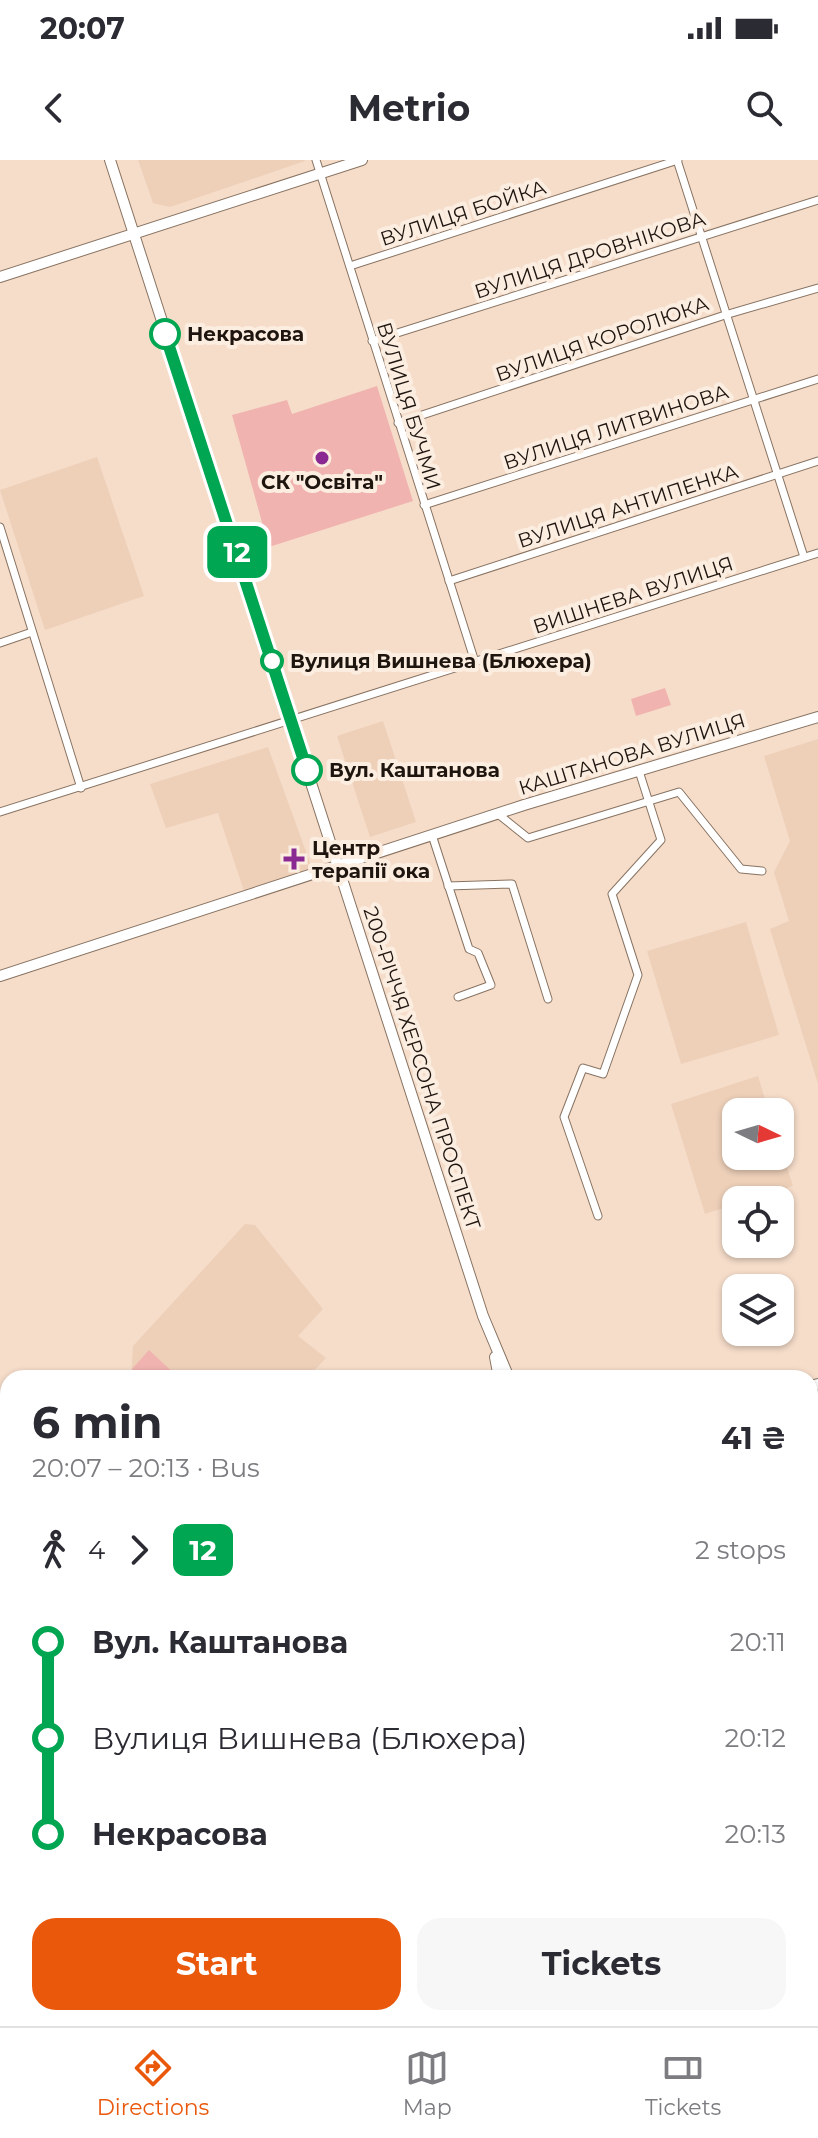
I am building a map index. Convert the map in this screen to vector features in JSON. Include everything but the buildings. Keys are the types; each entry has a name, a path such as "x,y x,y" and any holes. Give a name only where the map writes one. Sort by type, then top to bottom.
{"street":[{"name":"200-РІЧЧЯ ХЕРСОНА ПРОСПЕКТ","path":"110,160 494,1348"},
{"name":"ВУЛИЦЯ БУЧМИ","path":"316,160 475,662"},
{"path":"0,277 362,160"},
{"path":"678,160 804,557"},
{"name":"ВУЛИЦЯ БОЙКА","path":"350,266 678,160"},
{"name":"ВУЛИЦЯ ДРОВНІКОВА","path":"372,341 818,200"},
{"name":"ВУЛИЦЯ КОРОЛЮКА","path":"398,423 725,315 818,288"},
{"name":"ВУЛИЦЯ ЛИТВИНОВА","path":"424,505 818,379"},
{"name":"ВУЛИЦЯ АНТИПЕНКА","path":"449,581 818,461"},
{"path":"0,527 3,550 81,788"},
{"name":"ВИШНЕВА ВУЛИЦЯ","path":"0,812 818,553"},
{"path":"0,643 32,632"},
{"name":"КАШТАНОВА ВУЛИЦЯ","path":"0,976 498,814 818,717"},
{"path":"598,1216 564,1117 583,1068 603,1074 638,975 612,894 661,840 639,771"},
{"path":"498,814 528,838 679,792 741,869 762,871"},
{"path":"432,835 469,949 478,953 491,985 458,997"},
{"path":"448,886 512,884 548,999"},
{"path":"494,1348 498,1370"},
{"path":"494,1348 505,1370"}],"shaded area":[{"path":"138,160 305,161 170,207 153,203"},
{"name":"СК \"Освіта\"","path":"377,386 413,501 269,547 232,415 287,400 292,414"},
{"path":"97,457 144,596 45,630 0,490"},
{"path":"665,688 671,705 636,716 631,699"},
{"path":"383,721 416,822 370,837 337,736"},
{"path":"818,739 818,1084 770,929 789,921 774,872 790,841 764,756"},
{"path":"268,747 312,868 244,891 218,813 166,828 150,784"},
{"path":"746,922 779,1035 681,1064 647,951"},
{"path":"758,1076 765,1098 722,1098 722,1170 788,1170 793,1186 722,1186 722,1209 705,1214 671,1104"},
{"path":"245,1224 255,1225 323,1309 298,1336 326,1358 315,1370 132,1370 133,1346"},
{"path":"149,1350 170,1370 133,1370"}],"bus line":[{"name":"12","path":"165,334 307,770"}],"place":[{"name":"Некрасова","path":"165,334"},
{"name":"СК \"Освіта\"","path":"322,458"},
{"name":"Вулиця Вишнева (Блюхера)","path":"272,661"},
{"name":"Вул. Каштанова","path":"307,770"},
{"name":"Центр терапії ока","path":"294,859"}]}
